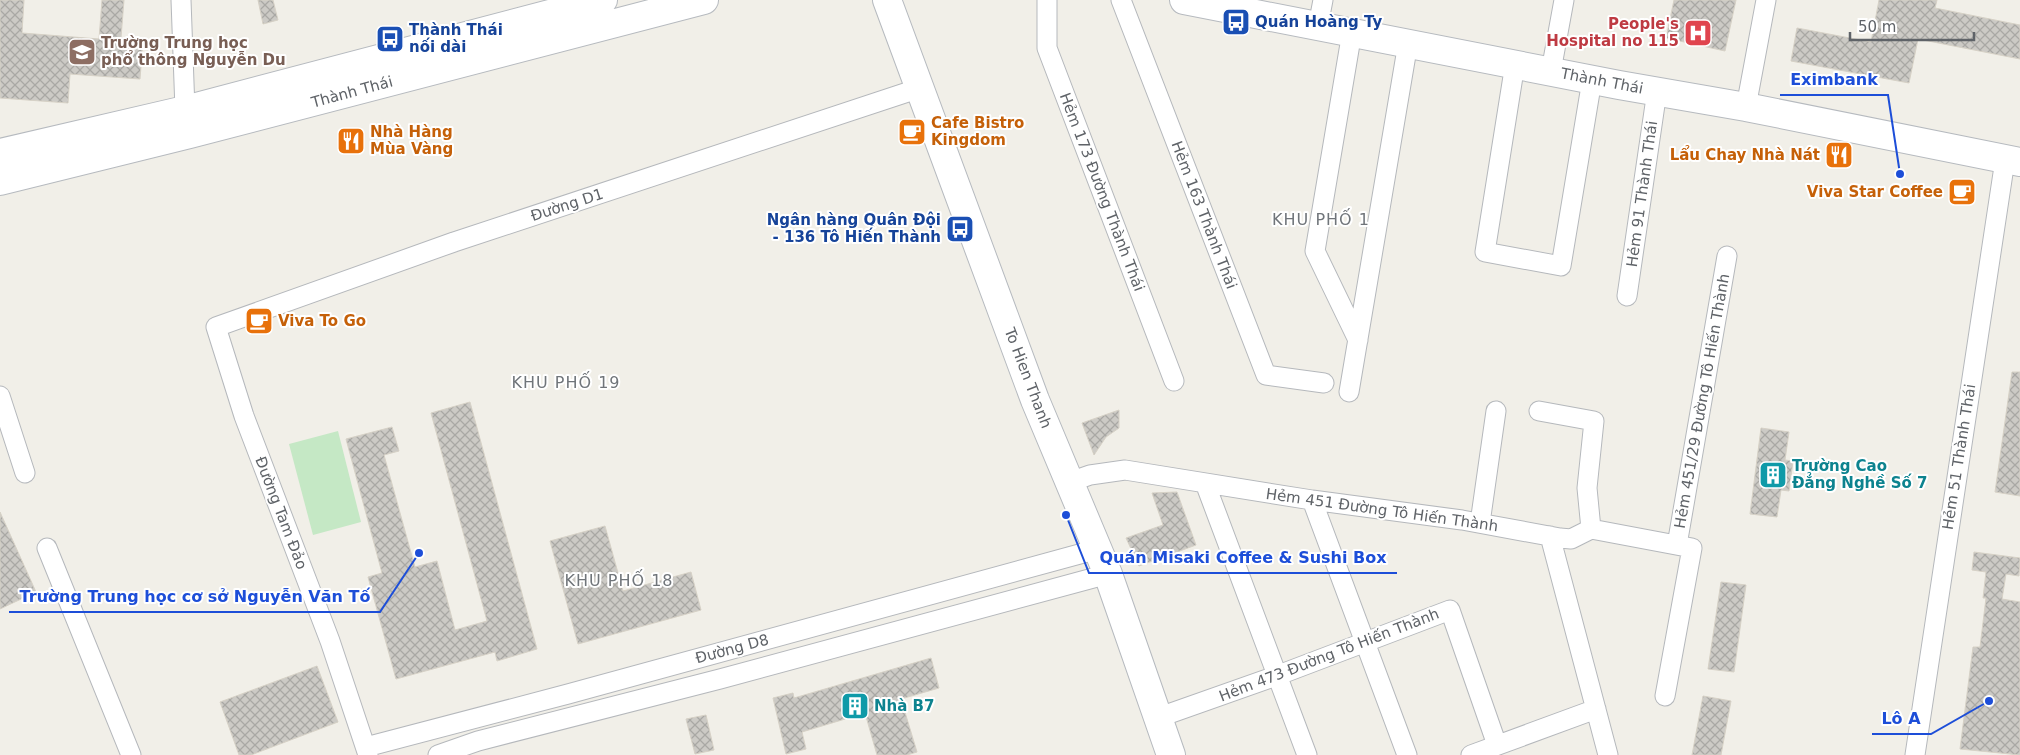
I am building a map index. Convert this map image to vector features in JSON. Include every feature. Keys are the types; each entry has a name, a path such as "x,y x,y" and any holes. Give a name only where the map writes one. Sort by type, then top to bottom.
{"main road":[{"name":"Thành Thái","path":"535,32 603,0"},
{"name":"Thành Thái","path":"0,181 187,122 535,32 704,0"},
{"name":"Thành Thái","path":"1184,0 1592,80 1746,107 2013,161"},
{"name":"To Hien Thanh","path":"894,7 920,88 1030,388 1108,574 1170,755"},
{"name":"Thành Thái","path":"0,153 187,122"}],"street":[{"path":"181,0 187,122"},
{"name":"Hẻm 173 Đường Thành Thái","path":"1046,0 1047,48 1174,381"},
{"name":"Hẻm 163 Thành Thái","path":"1121,0 1266,375 1324,383"},
{"path":"1318,26 1323,0"},
{"path":"1551,71 1564,0"},
{"path":"1746,107 1766,0"},
{"path":"1352,32 1315,251 1358,340"},
{"path":"1350,392 1408,43"},
{"path":"1515,64 1485,252 1561,266 1592,80"},
{"name":"Đường D1","path":"216,327 454,242 920,88"},
{"name":"Hẻm 91 Thành Thái","path":"1628,296 1657,92"},
{"name":"Hẻm 51 Thành Thái","path":"1916,755 2013,161"},
{"name":"Hẻm 451/29 Đường Tô Hiến Thành","path":"1665,696 1684,547 1727,256"},
{"name":"Đường Tam Đảo","path":"216,327 244,416 330,641 367,751"},
{"path":"0,396 25,473"},
{"path":"1480,523 1496,411"},
{"path":"1539,411 1594,422 1587,488 1591,529 1684,547"},
{"name":"Hẻm 451 Đường Tô Hiến Thành","path":"1070,482 1090,475 1125,470 1312,500 1480,523 1571,539 1591,529"},
{"path":"1205,483 1307,755"},
{"path":"1312,500 1407,755"},
{"path":"1550,536 1608,755"},
{"path":"47,548 131,755"},
{"name":"Đường D8","path":"367,751 473,720 1098,549"},
{"name":"Đường D8","path":"438,755 478,741 720,679 1108,574"},
{"name":"Hẻm 473 Đường Tô Hiến Thành","path":"1158,718 1276,676 1450,610 1497,745"},
{"path":"713,654 720,679"},
{"path":"1471,755 1596,709"},
{"path":"473,720 478,741"}],"green space":[{"path":"338,431 361,522 313,535 289,444"}],"building":[{"path":"0,0 24,0 22,33 99,39 102,0 124,0 121,38 143,40 140,79 70,74 68,103 0,98"},
{"path":"258,0 273,0 278,20 263,24"},
{"path":"1674,0 1736,0 1725,51 1666,38"},
{"path":"1879,0 1937,0 1935,8 2020,25 2020,59 1918,39 1909,83 1791,61 1797,28 1871,42"},
{"path":"2012,372 2020,372 2020,496 1995,492"},
{"path":"470,402 537,649 497,661 495,652 396,679 368,577 382,573 346,439 392,427 399,451 384,455 415,567 437,561 455,630 487,621 431,413"},
{"path":"1119,410 1119,428 1106,437 1094,455 1082,423"},
{"name":"Trường Cao Đẳng Nghề Số 7","path":"1761,428 1789,432 1785,460 1793,461 1789,491 1781,490 1777,517 1750,514"},
{"path":"1177,492 1196,545 1139,566 1126,538 1163,525 1152,493"},
{"path":"0,512 36,592 0,609"},
{"path":"605,526 623,591 691,572 701,610 578,644 550,541"},
{"path":"1974,552 2020,558 2019,576 2006,574 2002,599 2020,602 2020,755 1960,749 1973,647 1980,647 1986,598 1983,598 1986,572 1972,570"},
{"path":"1721,582 1746,585 1734,672 1708,669"},
{"name":"Nhà B7","path":"931,658 939,688 901,699 917,752 907,755 877,755 865,713 802,732 806,749 786,754 773,698 793,693 794,698"},
{"path":"317,666 338,722 251,755 239,755 220,702"},
{"path":"1703,696 1731,701 1721,755 1692,755"},
{"path":"706,715 714,750 695,754 686,719"}],"place":[{"name":"Quán Hoàng Ty","path":"1236,22"},
{"name":"People's Hospital no 115","path":"1698,33"},
{"name":"Thành Thái nối dài","path":"390,39"},
{"name":"Trường Trung học phổ thông Nguyễn Du","path":"82,52"},
{"name":"Cafe Bistro Kingdom","path":"912,132"},
{"name":"Nhà Hàng Mùa Vàng","path":"351,141"},
{"name":"Lẩu Chay Nhà Nát","path":"1839,155"},
{"name":"Eximbank","path":"1900,174"},
{"name":"Viva Star Coffee","path":"1962,192"},
{"name":"Ngân hàng Quân Đội - 136 Tô Hiến Thành","path":"960,229"},
{"name":"Viva To Go","path":"259,321"},
{"name":"Trường Cao Đẳng Nghề Số 7","path":"1773,475"},
{"name":"Quán Misaki Coffee & Sushi Box","path":"1066,515"},
{"name":"Trường Trung học cơ sở Nguyễn Văn Tố","path":"419,553"},
{"name":"Lô A","path":"1989,701"},
{"name":"Nhà B7","path":"855,706"}],"district":[{"name":"KHU PHỐ 1","path":"1321,219"},
{"name":"KHU PHỐ 19","path":"566,382"},
{"name":"KHU PHỐ 18","path":"619,580"}]}
